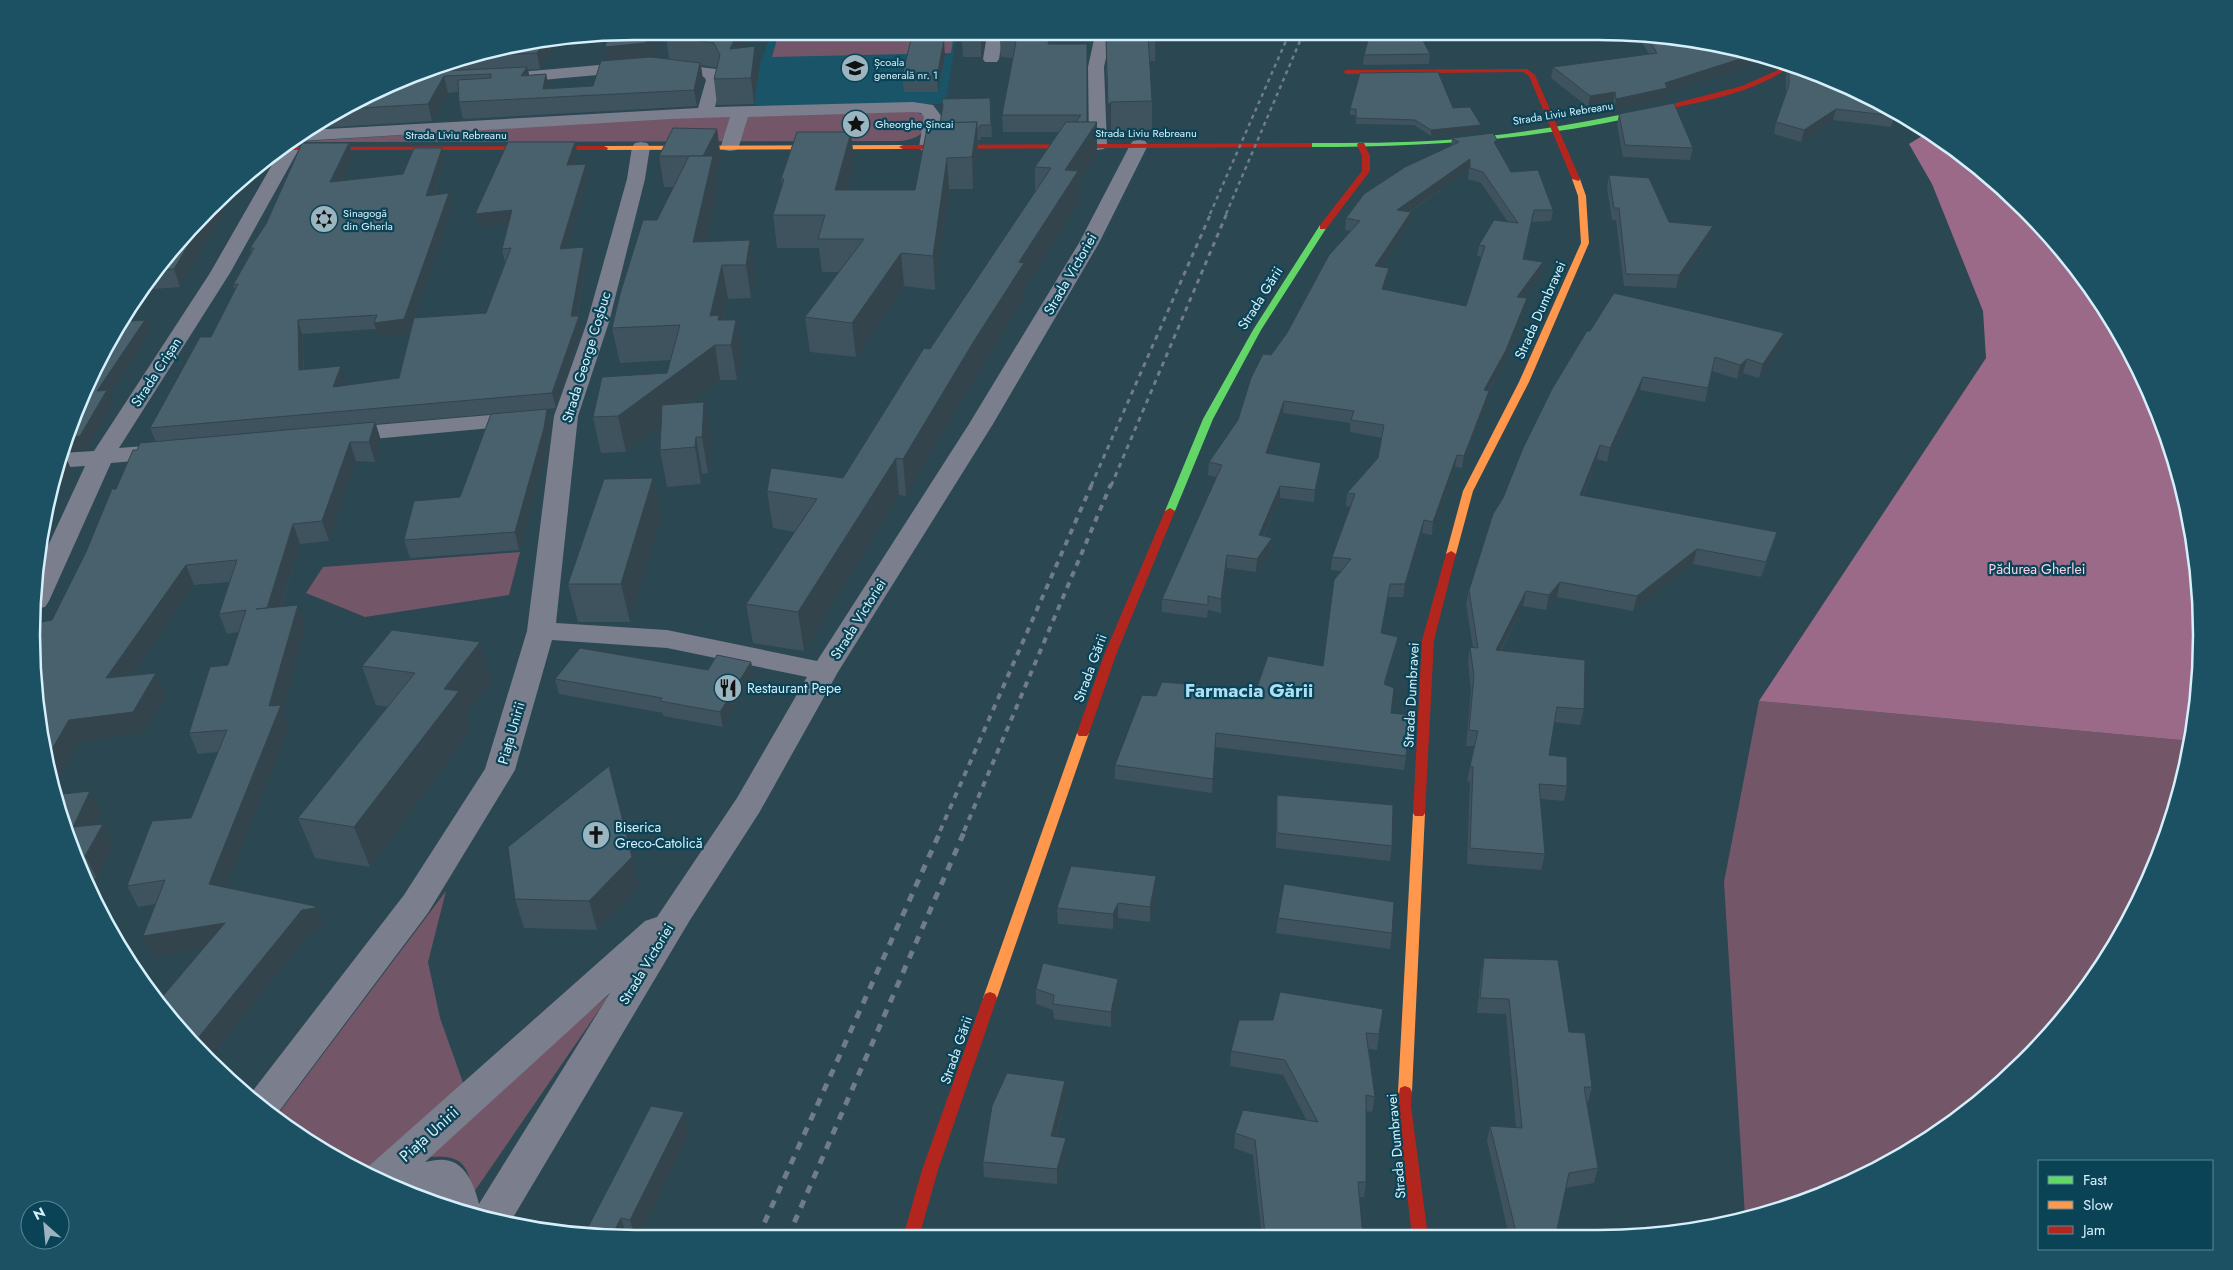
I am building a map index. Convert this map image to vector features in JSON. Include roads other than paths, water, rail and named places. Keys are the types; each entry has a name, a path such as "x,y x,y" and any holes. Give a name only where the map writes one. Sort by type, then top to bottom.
{"street":[{"path":"991,59 994,40"},
{"path":"1098,145 1096,67 1102,40"},
{"path":"495,79 659,60 710,74 714,80 705,113"},
{"name":"Strada Dumbravei","path":"1346,72 1511,69 1525,70 1532,75 1556,129 1582,196 1585,243 1524,382 1468,491 1428,640 1404,1106 1419,1230"},
{"name":"Strada Liviu Rebreanu","path":"297,145 928,147 1448,142 1556,129 1683,103 1745,87 1783,70"},
{"path":"298,144 705,113 913,107 927,109 933,117 928,147"},
{"path":"730,146 741,112"},
{"name":"Strada Gării","path":"913,1230 930,1170 1114,646 1208,419 1257,330 1320,232 1366,171 1366,156 1361,144"},
{"name":"Strada Victoriei","path":"494,1213 678,911 748,804 824,672 990,409 1089,243 1139,145"},
{"name":"Strada George Coșbuc","path":"541,631 566,416 598,322 636,179 641,147"},
{"name":"Strada Crișan","path":"42,588 102,456 220,273 285,154"},
{"path":"320,437 566,416"},
{"path":"67,460 191,448"},
{"path":"541,631 667,639 824,672"},
{"name":"Piața Unirii","path":"266,1101 416,904 500,770 541,631"},
{"name":"Piața Unirii","path":"385,1175 538,1035 678,911"},
{"path":"403,1183 445,1176 457,1191 459,1203"}],"railway":[{"path":"1210,214 1286,40"},
{"path":"1226,214 1300,40"},
{"path":"1091,486 1211,213"},
{"path":"1111,486 1227,213"},
{"path":"940,831 1092,484"},
{"path":"964,831 1111,484"},
{"path":"761,1230 941,830"},
{"path":"791,1230 965,830"}],"place":[{"name":"Școala generală nr. 1","path":"855,68"},
{"name":"Gheorghe Șincai","path":"856,124"},
{"name":"Sinagogă din Gherla","path":"324,219"},
{"name":"Restaurant Pepe","path":"728,688"},
{"name":"Biserica Greco-Catolică","path":"596,835"}],"district":[{"name":"Farmacia Gării","path":"1249,690"}],"park label":[{"name":"Pădurea Gherlei","path":"2037,569"}]}
